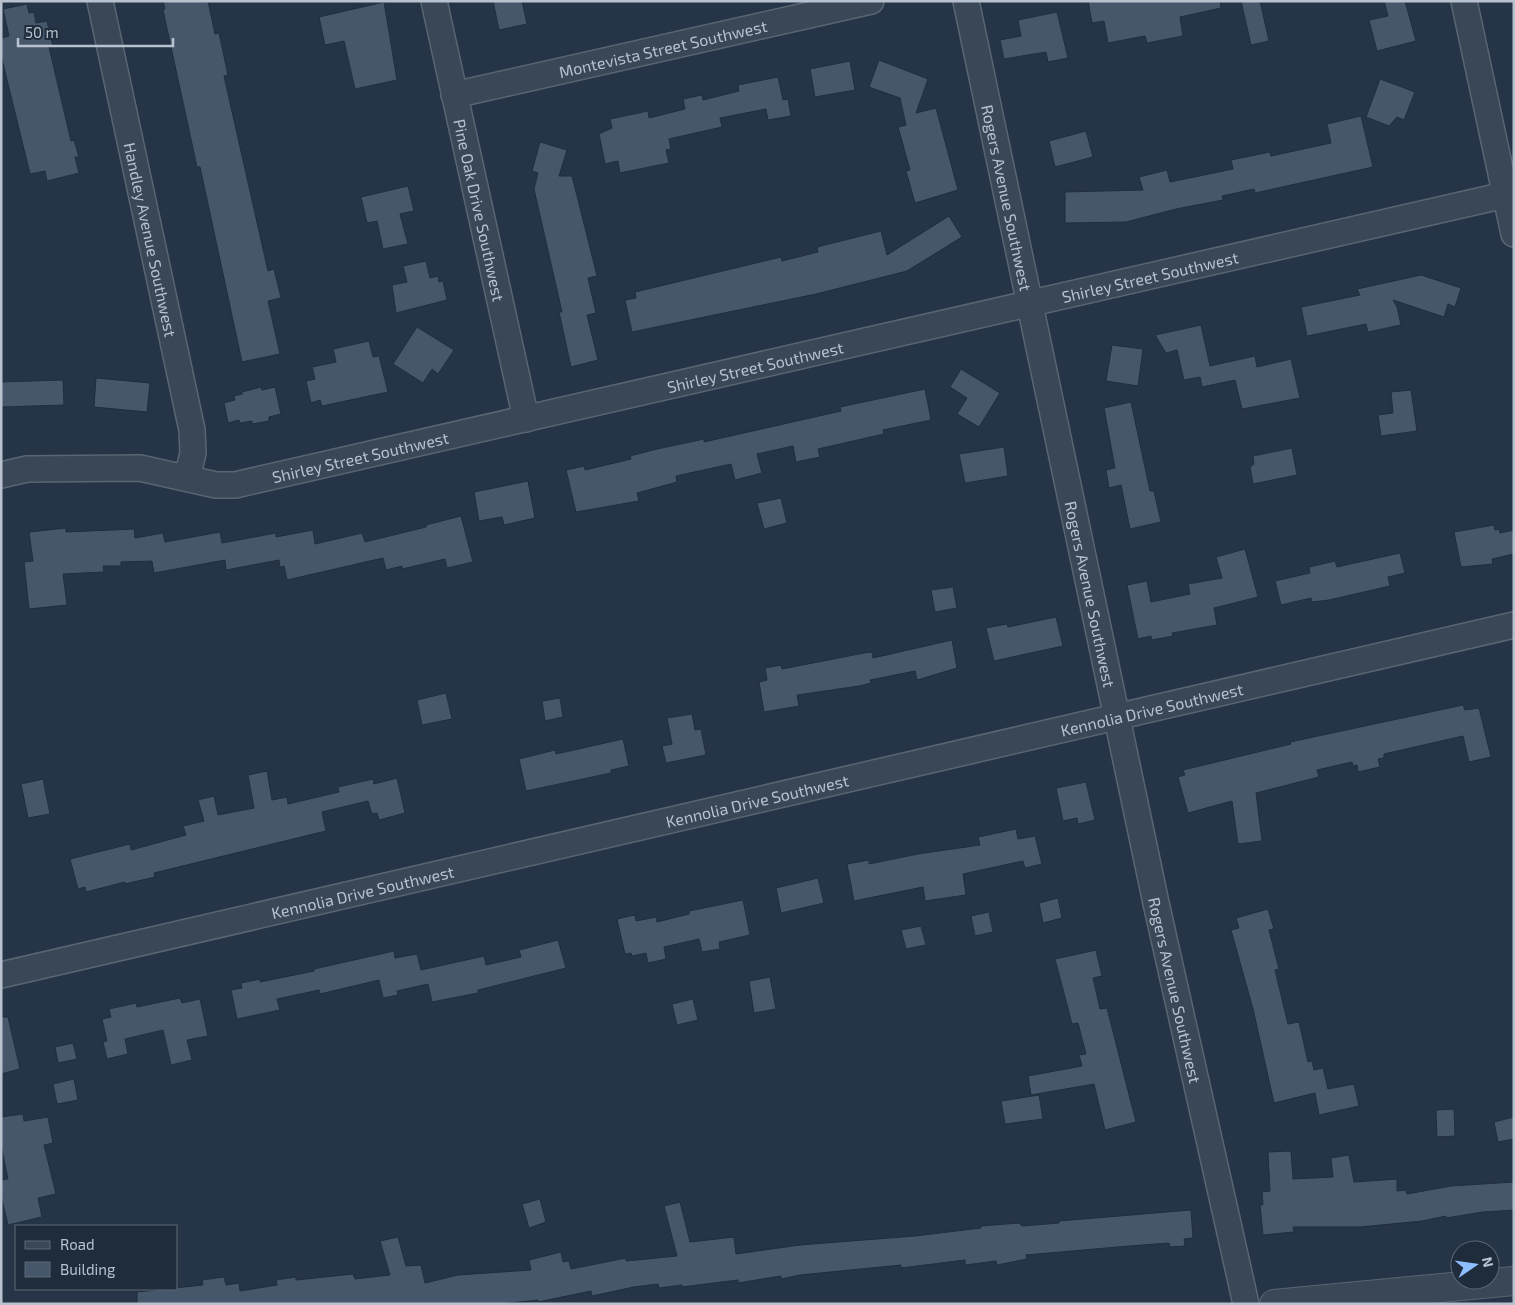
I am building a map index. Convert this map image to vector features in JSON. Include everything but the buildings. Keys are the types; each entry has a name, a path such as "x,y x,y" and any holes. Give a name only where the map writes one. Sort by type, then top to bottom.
{"street":[{"name":"Handley Avenue Southwest","path":"100,1 192,430 193,453 187,478"},
{"name":"Pine Oak Drive Southwest","path":"434,1 526,419"},
{"name":"Montevista Street Southwest","path":"454,95 871,1"},
{"name":"Rogers Avenue Southwest","path":"966,1 1156,903 1246,1304"},
{"path":"1464,1 1514,234"},
{"name":"Shirley Street Southwest","path":"1,475 27,469 140,468 216,485 235,485 1505,195"},
{"name":"Kennolia Drive Southwest","path":"1,975 1514,625"},
{"path":"1274,1304 1514,1281"}]}
